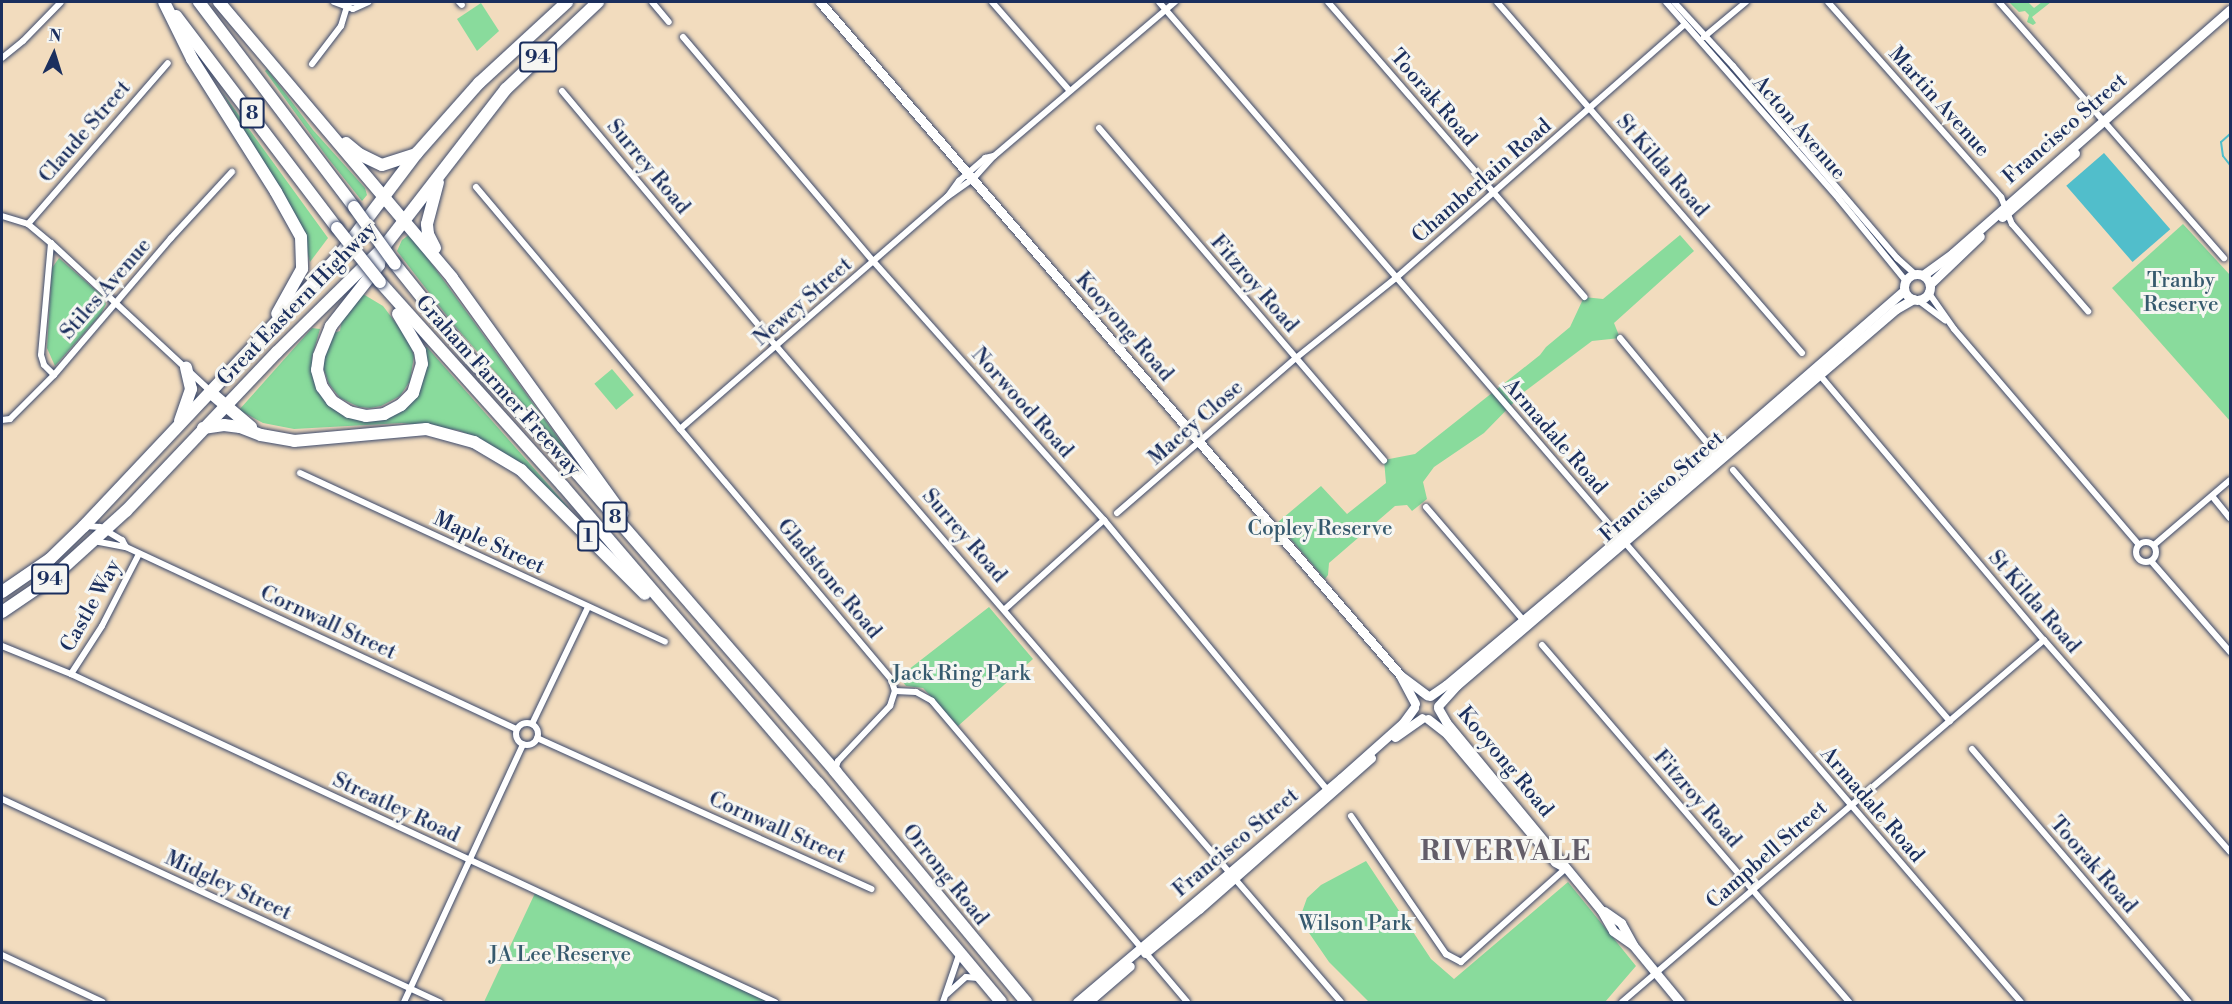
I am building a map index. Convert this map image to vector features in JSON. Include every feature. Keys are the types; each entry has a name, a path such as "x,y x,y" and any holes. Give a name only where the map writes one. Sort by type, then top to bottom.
{"highway":[{"name":"Graham Farmer Freeway","path":"164,2 245,104 388,293 563,486 818,783"},
{"path":"164,2 192,59 276,192 301,237 302,269 264,335"},
{"name":"Graham Farmer Freeway","path":"199,2 395,264 476,365 836,766"},
{"path":"219,2 452,278 587,467 681,592"},
{"name":"Great Eastern Highway","path":"2,612 52,578 94,541 383,248 506,89 598,2"},
{"name":"Great Eastern Highway","path":"2,592 50,559 84,526 342,252 417,153 479,83 564,3"},
{"path":"326,128 359,154 382,165 417,153"},
{"path":"442,172 426,224 428,234 452,278"},
{"path":"383,248 379,265 331,326 318,356 317,370 322,387 332,400 349,412 366,416 384,414 401,405 413,393 419,379 420,351 388,293"},
{"path":"178,427 191,389 186,368"},
{"name":"1","path":"210,392 261,435"},
{"name":"1","path":"203,428 224,425 294,441 426,429 474,442 521,470 629,579 678,622"},
{"name":"Orrong Road","path":"836,766 1022,998"},
{"name":"Orrong Road","path":"818,783 1001,1002"},
{"path":"1022,998 1037,1002"}],"street":[{"path":"2,58 23,41 60,2"},
{"path":"334,2 359,8 369,2"},
{"path":"346,4 361,2"},
{"path":"652,2 669,22"},
{"name":"Kooyong Road","path":"820,2 1400,675 1428,695"},
{"path":"992,2 1069,90"},
{"name":"Armadale Road","path":"1159,2 2020,1002"},
{"name":"Newey Street","path":"680,429 1069,90 1175,2"},
{"name":"Toorak Road","path":"1328,2 1584,297"},
{"name":"St Kilda Road","path":"1497,2 1802,353"},
{"name":"Acton Avenue","path":"1665,2 1685,24 1703,38 1897,258 1919,274"},
{"name":"Acton Avenue","path":"1674,2 1905,280"},
{"path":"1703,38 1746,2"},
{"name":"Martin Avenue","path":"1828,2 2001,196 2012,224 2088,311"},
{"path":"1999,2 2224,258"},
{"path":"312,64 341,26 346,4"},
{"name":"Francisco Street","path":"1905,280 1953,253 2006,209 2230,10"},
{"name":"Francisco Street","path":"2104,122 2230,17"},
{"name":"Chamberlain Road","path":"1296,358 1397,277 1685,24"},
{"name":"Norwood Road","path":"683,37 874,262 1104,520 1329,792"},
{"name":"Claude Street","path":"27,224 168,63"},
{"name":"Surrey Road","path":"562,91 777,346 1234,874 1341,1002"},
{"name":"Fitzroy Road","path":"1099,128 1384,460"},
{"name":"Stiles Avenue","path":"2,420 10,419 54,375 232,172"},
{"name":"Gladstone Road","path":"476,187 891,679 895,691"},
{"name":"Francisco Street","path":"1438,707 1457,685 1526,623 1719,457 1896,309 1929,288 2006,209"},
{"path":"2,216 27,224 51,243 210,392"},
{"path":"51,243 41,355 44,365 54,375"},
{"path":"1919,274 1954,329 2139,545"},
{"path":"1905,280 1904,291 1954,329"},
{"name":"Francisco Street","path":"1818,373 1904,291"},
{"path":"1620,338 1719,457"},
{"name":"Macey Close","path":"1117,513 1296,358"},
{"name":"St Kilda Road","path":"1818,373 2044,640 2230,852"},
{"path":"1733,470 1950,721"},
{"name":"Maple Street","path":"300,473 665,642"},
{"path":"2154,545 2230,480"},
{"path":"2212,496 2230,518"},
{"path":"1426,507 1526,623"},
{"path":"1005,609 1104,520"},
{"name":"Cornwall Street","path":"84,526 94,525 105,530 122,540 126,547"},
{"name":"Cornwall Street","path":"94,541 126,547 517,729"},
{"path":"2139,545 2149,542 2154,545"},
{"path":"2139,545 2136,554 2139,559 2151,561 2230,652"},
{"path":"2151,561 2156,557 2154,545"},
{"name":"Castle Way","path":"71,674 102,626 139,554"},
{"path":"532,724 588,607"},
{"name":"Francisco Street","path":"1428,695 1446,685 1526,623"},
{"name":"Campbell Street","path":"1622,1002 1654,972 2044,640"},
{"name":"Fitzroy Road","path":"1542,645 1849,1002"},
{"name":"Streatley Road","path":"2,646 71,674 775,1002"},
{"name":"Kooyong Road","path":"1400,675 1414,706"},
{"path":"836,766 890,706 895,691 916,692 932,702 1187,1002"},
{"path":"1428,695 1436,700 1438,707 1435,715 1425,718 1414,706 1419,697 1428,695"},
{"name":"Francisco Street","path":"1329,792 1403,723 1414,706"},
{"name":"Kooyong Road","path":"1438,707 1446,722 1560,857 1566,868 1601,910 1621,923 1632,945 1680,1002"},
{"name":"Kooyong Road","path":"1425,718 1447,734 1555,862 1566,868"},
{"name":"Francisco Street","path":"1077,1002 1143,950 1396,737 1425,718"},
{"path":"525,723 532,724 538,730 537,738 531,744 523,744 517,738 517,729 525,723"},
{"name":"Cornwall Street","path":"537,738 872,889"},
{"path":"404,1002 523,744"},
{"name":"Toorak Road","path":"1972,749 2188,1002"},
{"name":"Midgley Street","path":"2,799 440,1002"},
{"path":"1351,816 1446,954 1461,962 1566,868"},
{"name":"Francisco Street","path":"1088,1002 1143,950"},
{"path":"943,1002 960,951"},
{"path":"2,955 104,1002"},
{"path":"947,994 966,977 981,978"}],"green space":[{"path":"2009,2 2028,2 2034,8 2042,2 2051,2 2032,17 2036,23 2033,25 2027,22 2029,15 2025,11 2019,12"},
{"path":"481,3 499,31 477,51 457,19"},
{"path":"267,69 313,130 365,188 367,195 362,201 265,71"},
{"path":"222,92 328,238 310,262 302,232"},
{"name":"Tranby Reserve","path":"2183,224 2230,275 2230,421 2112,288"},
{"path":"410,234 569,453 567,454 454,325 397,251 402,240"},
{"name":"Copley Reserve","path":"1680,235 1694,251 1614,323 1620,338 1592,341 1524,392 1484,433 1434,467 1423,482 1427,499 1412,511 1407,505 1395,506 1329,563 1328,575 1325,579 1277,523 1321,486 1347,514 1386,483 1384,460 1415,454 1540,355 1570,327 1584,297 1603,299"},
{"path":"59,258 101,295 106,304 101,314 55,366 47,348 52,268"},
{"path":"363,294 383,306 408,339 414,356 410,381 400,396 381,406 370,408 359,407 340,398 329,384 323,367 330,334 340,331 342,319"},
{"path":"312,328 320,329 312,357 314,381 365,420 420,389 426,367 424,348 427,347 568,507 564,510 470,435 458,430 402,423 294,429 263,423 239,410"},
{"path":"612,369 634,395 616,410 594,384"},
{"name":"Jack Ring Park","path":"989,607 1033,659 958,726 923,688 906,686 899,677"},
{"name":"Wilson Park","path":"1366,861 1431,959 1454,979 1568,882 1636,966 1605,1002 1369,1002 1329,962 1305,927 1302,912 1307,898 1321,885"},
{"name":"JA Lee Reserve","path":"536,891 775,1002 484,1002"}],"water":[{"path":"2104,153 2170,229 2133,262 2066,186"}],"waterway":[{"path":"2230,134 2221,142 2223,156 2230,165"}],"district":[{"name":"RIVERVALE","path":"1506,853"}]}
